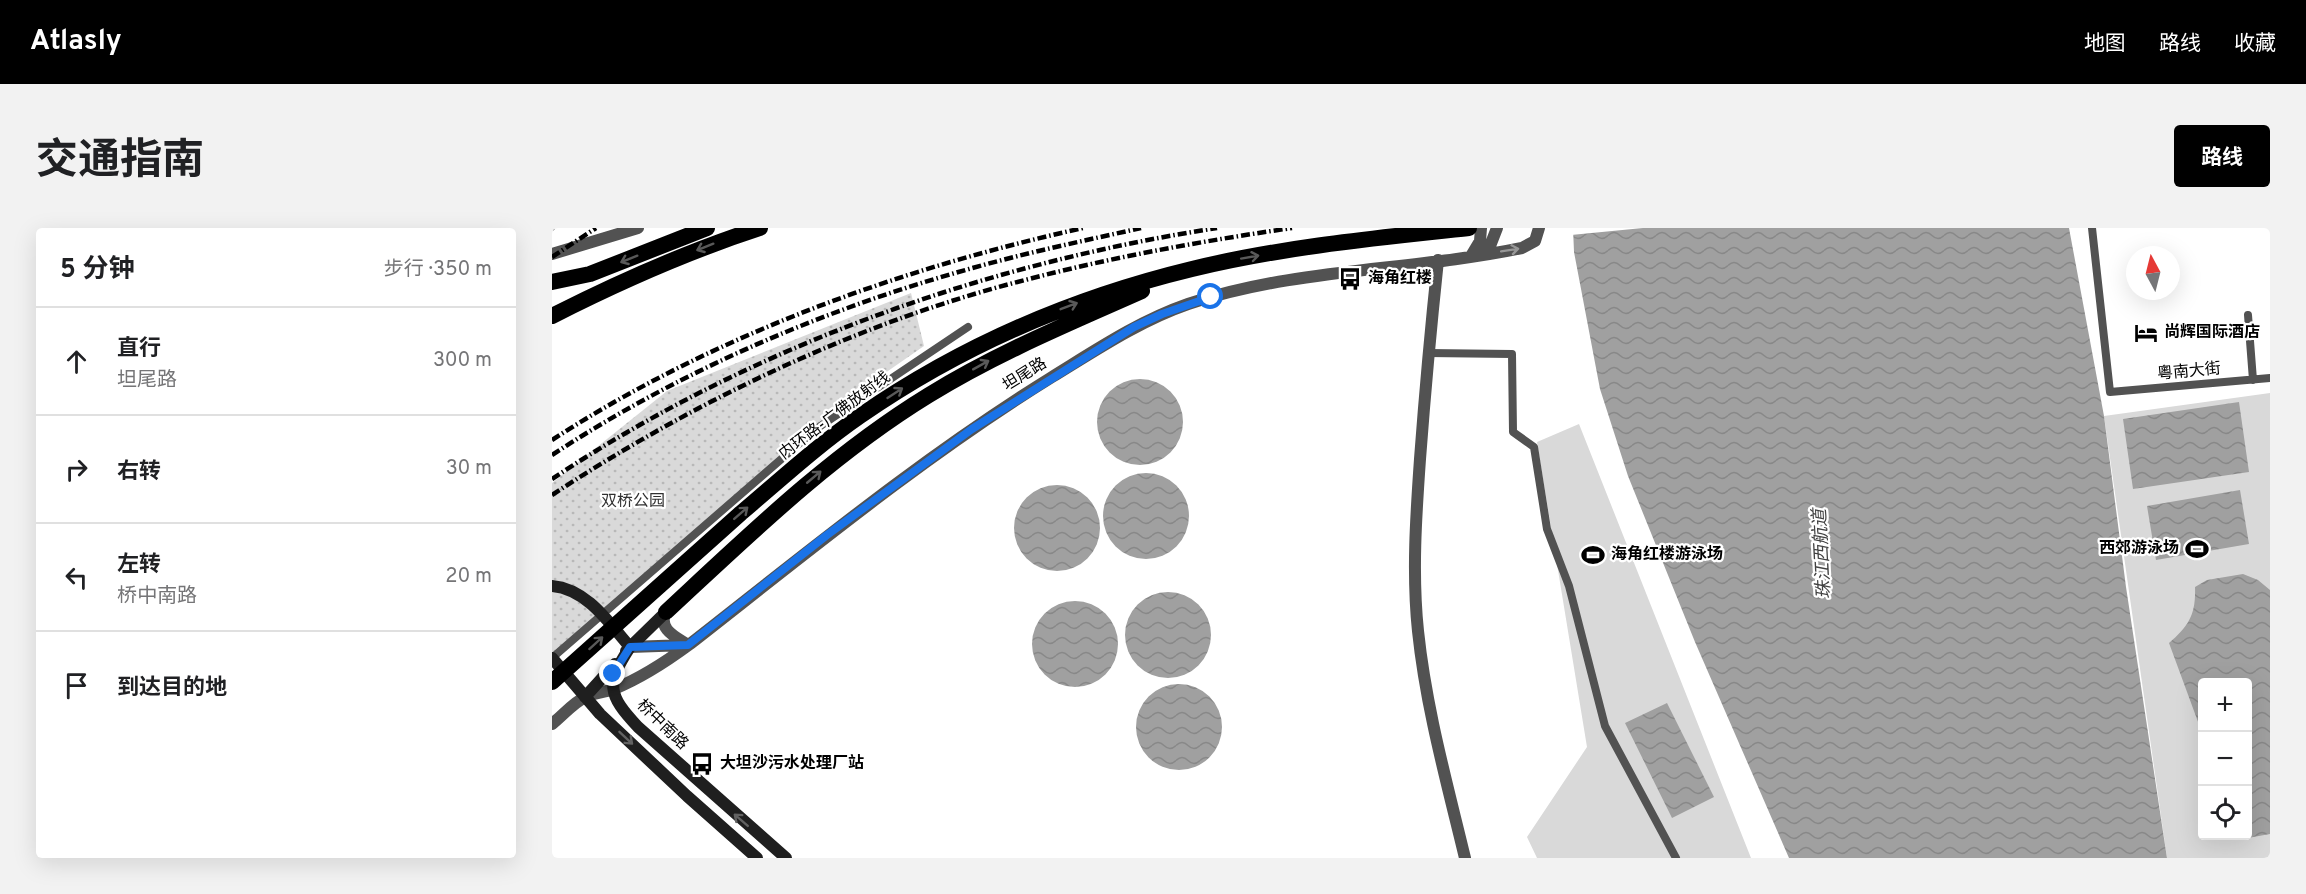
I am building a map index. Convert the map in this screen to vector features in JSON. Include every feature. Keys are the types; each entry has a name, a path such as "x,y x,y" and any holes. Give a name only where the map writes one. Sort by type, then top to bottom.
{"highway":[{"path":"552,316 629,278 726,239 760,228"},
{"path":"666,612 770,515 849,450 930,394 1035,338 1193,268 1299,248 1469,228"},
{"path":"552,282 590,274 705,229"},
{"name":"内环路-广佛放射线","path":"552,682 772,486 858,417 905,386 1014,328 1112,291 1193,268"}],"main road":[{"path":"552,586 568,589 580,595 602,615 630,647"},
{"path":"585,697 630,647 666,612"},
{"path":"613,689 613,674 630,647"},
{"name":"桥中南路","path":"552,658 585,697 687,796 757,858"},
{"name":"桥中南路","path":"613,689 619,706 638,727 786,858"}],"street":[{"path":"552,254 638,228"},
{"path":"1477,255 1481,228"},
{"path":"1477,255 1490,246 1497,228"},
{"name":"坦尾路","path":"585,697 613,689 657,666 688,645 818,542 949,445 1134,327 1189,304 1267,284 1332,273 1510,250 1535,241 1539,228"},
{"path":"1438,260 1428,353 1416,523 1415,573 1418,630 1426,689 1465,858"},
{"path":"666,612 663,617 664,626 688,645"},
{"path":"630,647 688,645"},
{"path":"552,724 585,697"}],"lane":[{"name":"粵南大街","path":"2092,228 2110,392 2270,378"},
{"path":"2248,315 2253,380"},
{"path":"552,658 816,429 968,327"},
{"path":"1428,353 1512,354 1513,432 1534,447 1547,530 1569,586 1605,726 1676,858"}],"green space":[{"name":"双桥公园","path":"911,293 924,346 875,380 552,658 552,483 667,391"},
{"name":"西郊游泳场","path":"2270,393 2270,858 2167,858 2104,416"},
{"name":"海角红楼游泳场","path":"1579,424 1751,858 1537,858 1527,837 1587,747 1537,442"}],"water":[{"name":"珠江西航道","path":"1573,228 2069,228 2104,416 2126,587 2167,858 1789,858 1695,642 1628,476 1600,389 1574,252"},
{"path":"1140,379 1156,383 1170,392 1179,406 1183,422 1179,438 1170,452 1156,461 1140,465 1124,461 1110,452 1101,438 1097,422 1101,406 1110,392 1124,383"},
{"path":"2239,402 2249,472 2133,489 2123,419"},
{"path":"1146,473 1162,477 1176,486 1185,500 1189,516 1185,532 1176,546 1162,555 1146,559 1130,555 1116,546 1107,532 1103,516 1107,500 1116,486 1130,477"},
{"path":"1057,485 1073,489 1087,498 1096,512 1100,528 1096,544 1087,558 1073,567 1057,571 1041,567 1027,558 1018,544 1014,528 1018,512 1027,498 1041,489"},
{"path":"2240,490 2249,544 2156,560 2147,506"},
{"path":"2243,574 2258,580 2270,590 2270,834 2252,837 2252,678 2198,678 2198,722 2169,643 2182,631 2190,619 2195,587 2207,580"},
{"path":"1168,592 1184,596 1198,605 1207,619 1211,635 1207,651 1198,665 1184,674 1168,678 1152,674 1138,665 1129,651 1125,635 1129,619 1138,605 1152,596"},
{"path":"1075,601 1091,605 1105,614 1114,628 1118,644 1114,660 1105,674 1091,683 1075,687 1059,683 1045,674 1036,660 1032,644 1036,628 1045,614 1059,605"},
{"path":"1179,684 1195,688 1209,697 1218,711 1222,727 1218,743 1209,757 1195,766 1179,770 1163,766 1149,757 1140,743 1136,727 1140,711 1149,697 1163,688"},
{"path":"1667,703 1714,797 1672,818 1625,723"}],"pier":[{"path":"1570,228 1643,228 1571,235"}],"railway":[{"path":"552,257 596,228"},
{"path":"552,440 676,369 808,310 944,264 1083,228"},
{"path":"552,455 650,396 701,370 806,324 914,285 969,269 1141,228"},
{"path":"552,479 628,432 707,389 788,351 871,318 956,288 1042,264 1129,244 1217,228"},
{"path":"552,495 607,460 721,397 780,368 901,318 963,297 1091,264 1191,244 1292,228"}],"place":[{"name":"海角红楼","path":"1350,279"},
{"name":"尚辉国际酒店","path":"2146,333"},
{"name":"西郊游泳场","path":"2197,549"},
{"name":"海角红楼游泳场","path":"1593,555"},
{"name":"大坦沙污水处理厂站","path":"702,764"}],"route":[{"path":"613,674 630,647 688,645 897,483 972,429 1108,342 1162,314 1211,297"}]}
